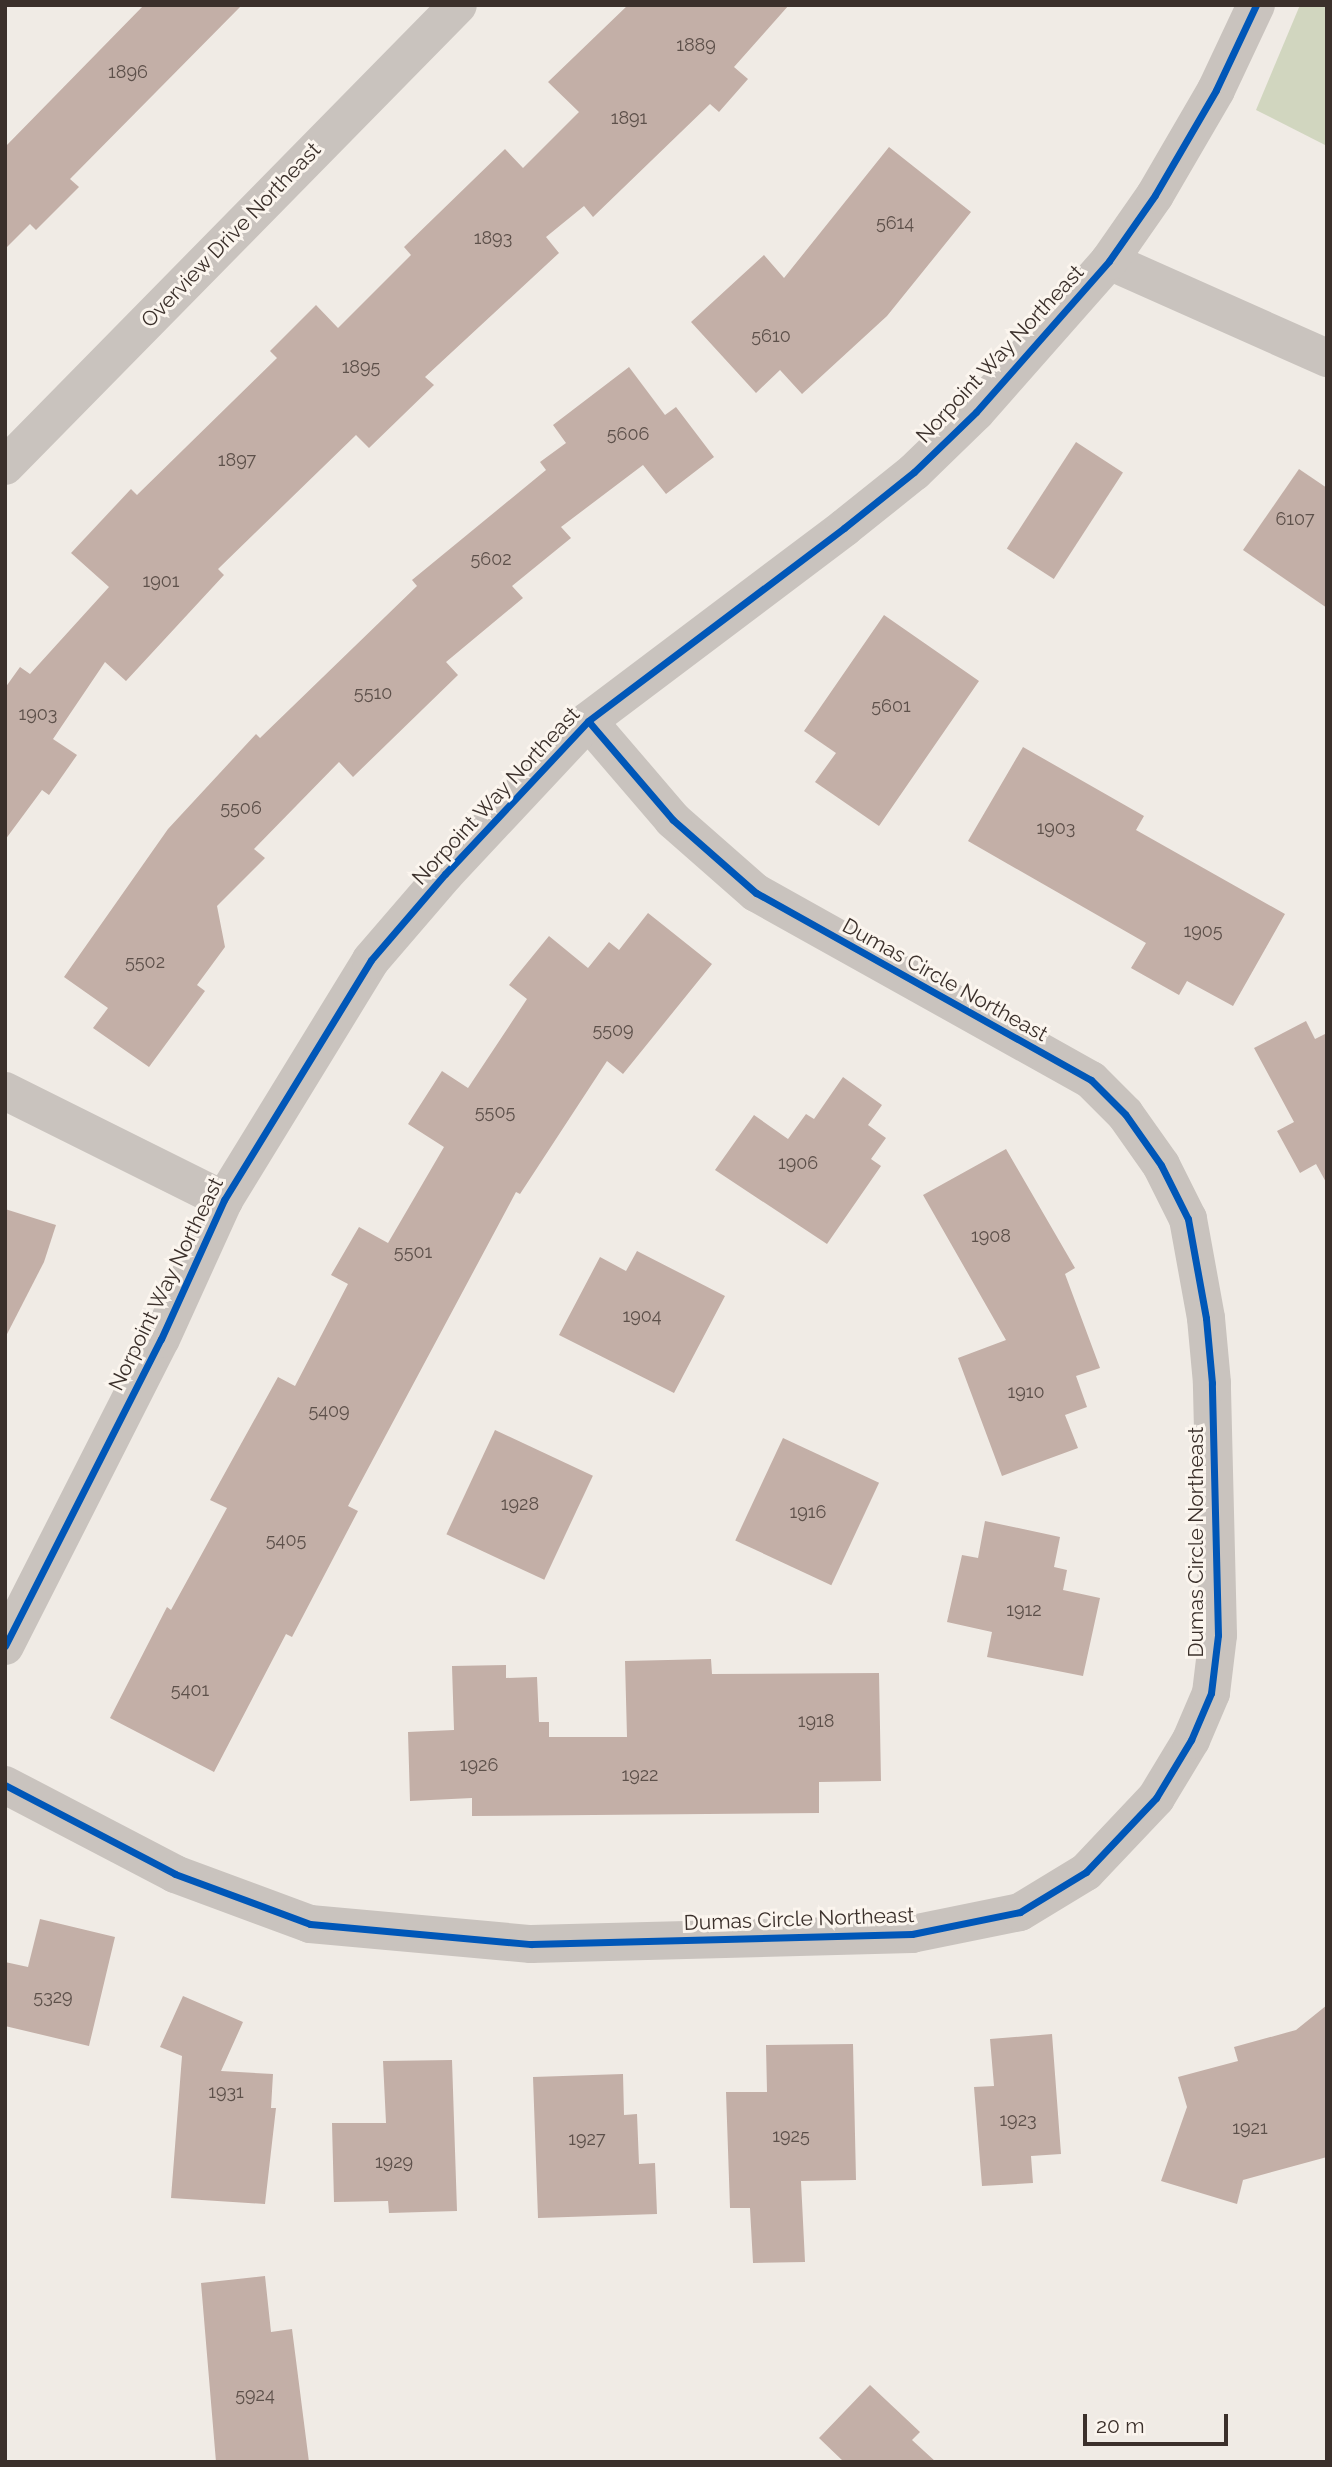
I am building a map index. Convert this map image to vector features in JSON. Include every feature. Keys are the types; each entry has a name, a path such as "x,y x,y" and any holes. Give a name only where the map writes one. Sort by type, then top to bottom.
{"street":[{"name":"Overview Drive Northeast","path":"5,466 458,5"},
{"name":"Norpoint Way Northeast","path":"5,1646 161,1339 224,1200 371,960 444,874 588,721 914,472 976,412 1109,261 1154,195 1216,90 1256,5"},
{"path":"1109,261 1327,358"},
{"name":"Dumas Circle Northeast","path":"5,1785 175,1874 310,1924 531,1944 912,1934 1020,1912 1086,1872 1156,1798 1191,1740 1212,1693 1218,1635 1212,1383 1206,1318 1188,1219 1161,1165 1125,1114 1091,1080 756,893 673,820 588,721"},
{"path":"5,1091 224,1200"}],"green space":[{"path":"1300,5 1327,5 1327,146 1256,110"}],"building":[{"path":"144,5 242,5 70,179 79,187 36,230 30,224 5,249 5,147"},
{"path":"628,5 789,5 734,67 748,79 719,112 710,104 593,217 584,206 546,237 559,253 425,377 434,385 369,448 356,435 218,569 224,575 126,681 105,662 53,739 77,755 49,795 42,790 5,840 5,688 20,667 30,674 109,587 71,553 131,489 137,495 277,358 270,351 316,305 338,328 411,255 404,247 505,149 523,168 579,112 548,82"},
{"path":"889,147 971,212 887,316 802,394 780,370 756,393 691,322 764,255 784,278"},
{"path":"629,367 665,415 676,407 714,457 666,494 643,465 561,527 571,538 512,586 523,598 446,662 458,675 353,777 339,762 254,849 265,858 217,906 225,947 197,985 205,991 149,1067 93,1028 108,1008 64,977 168,829 256,734 260,738 417,586 412,580 546,470 540,462 566,443 553,425"},
{"path":"1076,442 1123,472 1054,579 1007,549"},
{"path":"1299,469 1327,488 1327,608 1243,550"},
{"path":"884,615 979,681 879,826 815,782 836,753 804,731"},
{"path":"1023,747 1144,816 1136,830 1285,914 1233,1006 1187,981 1179,995 1131,968 1146,943 968,841"},
{"path":"648,913 712,964 623,1074 607,1061 520,1194 516,1192 348,1506 358,1511 292,1637 286,1634 214,1772 110,1718 167,1607 171,1610 227,1508 210,1500 278,1377 295,1386 348,1284 331,1275 359,1227 388,1243 444,1147 408,1124 442,1071 468,1088 527,999 509,985 549,936 588,968 609,942 619,950"},
{"path":"1306,1021 1315,1039 1327,1033 1327,1184 1316,1164 1300,1173 1277,1131 1294,1122 1254,1048"},
{"path":"843,1077 882,1105 868,1125 886,1138 871,1159 881,1166 827,1244 715,1170 754,1115 788,1139 806,1114 814,1119"},
{"path":"1006,1149 1075,1268 1065,1274 1100,1368 1076,1376 1087,1407 1065,1415 1078,1448 1002,1476 958,1358 1006,1340 923,1195"},
{"path":"5,1209 56,1225 44,1262 5,1338"},
{"path":"637,1251 725,1296 674,1393 559,1335 600,1257 626,1271"},
{"path":"495,1430 593,1476 544,1580 446,1534"},
{"path":"783,1438 879,1483 831,1585 735,1540"},
{"path":"985,1521 1060,1537 1054,1567 1067,1570 1063,1590 1100,1598 1083,1676 987,1657 992,1632 947,1622 962,1555 978,1558"},
{"path":"711,1659 712,1674 879,1673 881,1781 819,1782 819,1813 472,1816 472,1798 410,1801 408,1732 454,1730 452,1666 506,1665 506,1678 537,1677 539,1722 549,1722 549,1737 627,1737 625,1661"},
{"path":"40,1919 115,1937 89,2046 5,2026 5,1962 28,1967"},
{"path":"183,1996 243,2022 221,2071 273,2074 271,2108 276,2108 265,2204 171,2198 182,2056 160,2047"},
{"path":"1327,2005 1327,2157 1243,2180 1237,2204 1161,2181 1187,2107 1178,2077 1238,2061 1234,2047 1296,2030"},
{"path":"1052,2034 1061,2154 1031,2156 1033,2183 982,2186 974,2087 994,2086 990,2039"},
{"path":"853,2044 856,2180 801,2181 805,2262 753,2263 750,2208 730,2208 726,2092 767,2092 766,2045"},
{"path":"452,2060 457,2211 389,2213 388,2201 334,2202 332,2123 386,2123 383,2061"},
{"path":"623,2074 624,2115 637,2114 639,2164 655,2163 657,2214 538,2218 533,2077"},
{"path":"265,2276 271,2332 292,2329 309,2462 216,2462 201,2283"},
{"path":"870,2385 920,2432 912,2440 936,2462 844,2462 819,2438"}],"cycle path":[{"path":"5,1646 161,1339 224,1200 371,960 445,874 588,721 844,528 914,472 976,412 1109,261 1155,195 1216,90 1256,5"},
{"path":"5,1785 175,1874 310,1924 531,1944 912,1934 1020,1912 1086,1872 1156,1798 1191,1740 1211,1693 1218,1635 1212,1383 1206,1318 1188,1219 1161,1165 1125,1114 1091,1080 756,893 673,820 588,721"}]}
